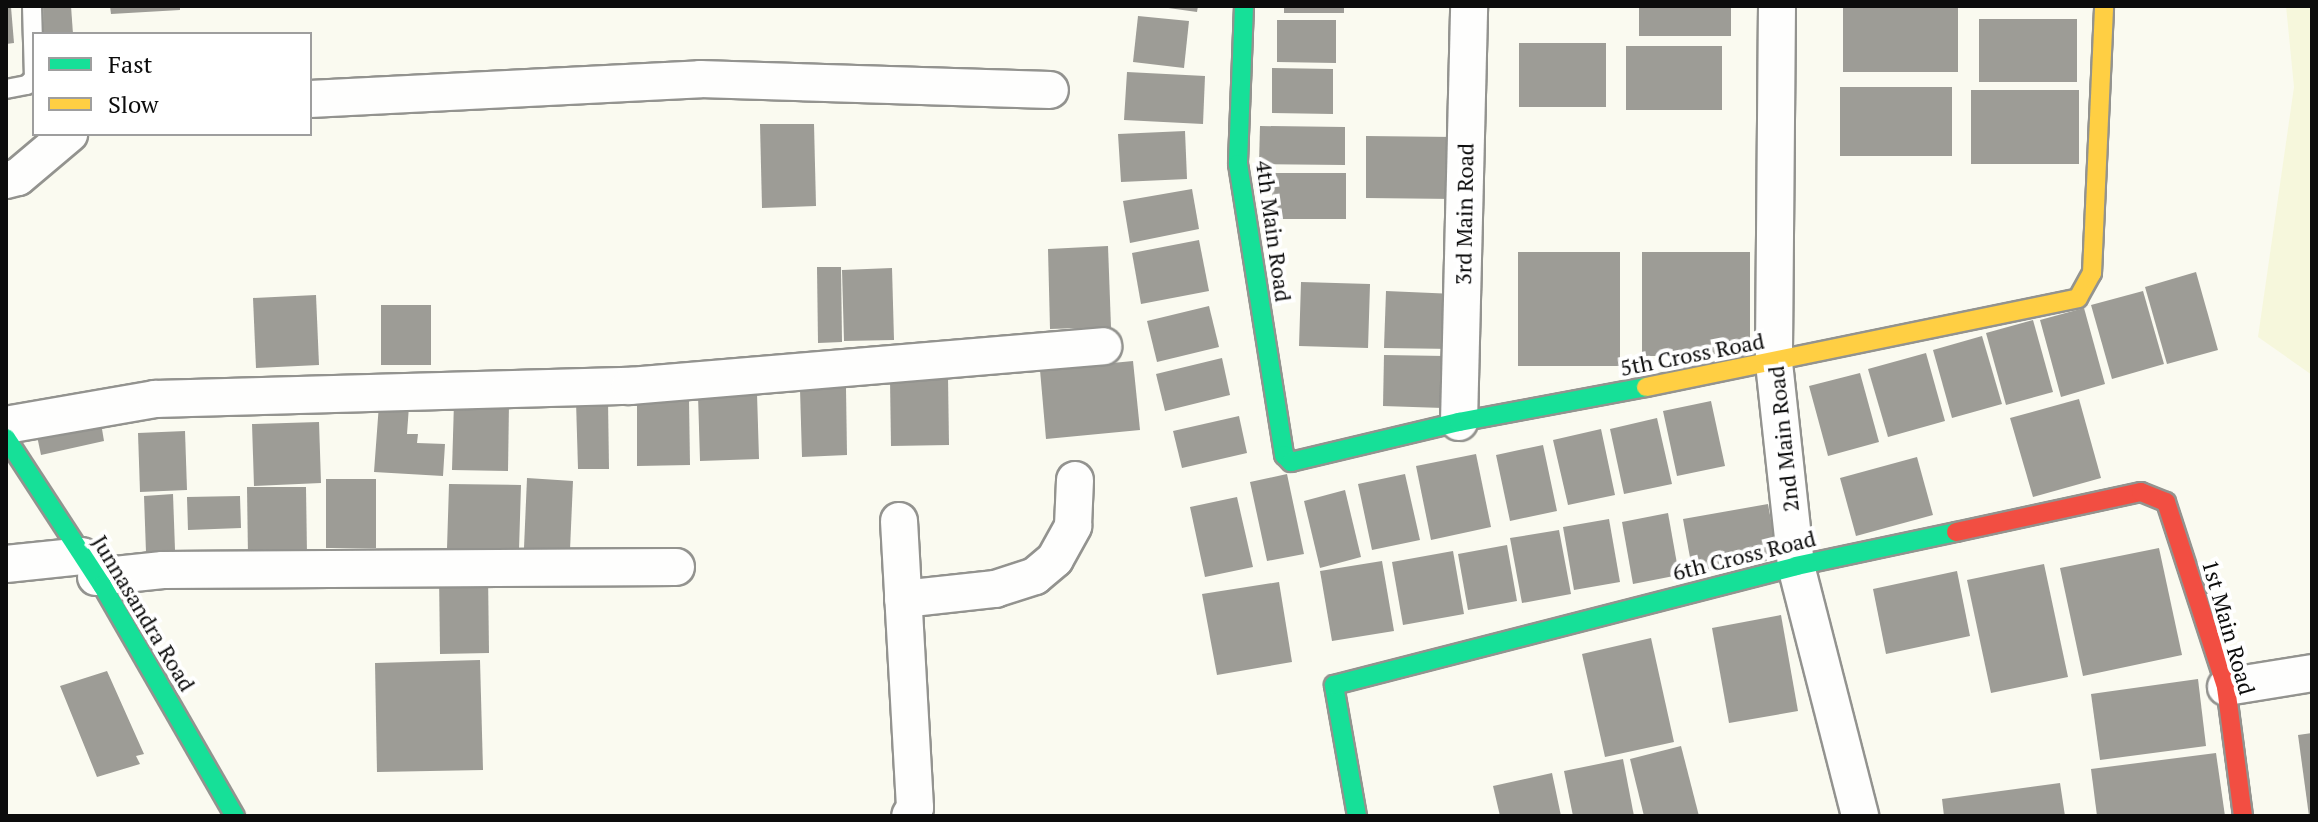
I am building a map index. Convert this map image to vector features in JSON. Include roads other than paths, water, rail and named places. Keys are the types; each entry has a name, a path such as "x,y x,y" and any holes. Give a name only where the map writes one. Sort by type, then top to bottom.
{"street":[{"name":"4th Main Road","path":"1244,6 1238,164 1286,461"},
{"name":"3rd Main Road","path":"1459,422 1469,6"},
{"name":"2nd Main Road","path":"1777,6 1774,363 1796,566 1860,816"},
{"name":"5th Cross Road","path":"1286,461 1459,422 2064,305 2084,291 2092,273 2104,6"},
{"path":"312,99 700,79 1050,90"},
{"path":"6,180 18,177 67,136"},
{"path":"6,425 155,399 630,386 1103,346"},
{"name":"Junnasandra Road","path":"6,438 89,566 235,816"},
{"path":"903,599 995,589 1035,576 1055,559 1073,526 1075,480"},
{"name":"6th Cross Road","path":"1357,816 1334,685 1796,566 2141,492 2154,493 2166,502"},
{"name":"1st Main Road","path":"2166,502 2226,687 2243,816"},
{"path":"899,521 915,808 910,816"},
{"path":"6,564 195,569 676,567"},
{"path":"2226,687 2312,673"}],"lane":[{"path":"32,6 33,32"},
{"path":"6,89 27,85 32,80"}]}
